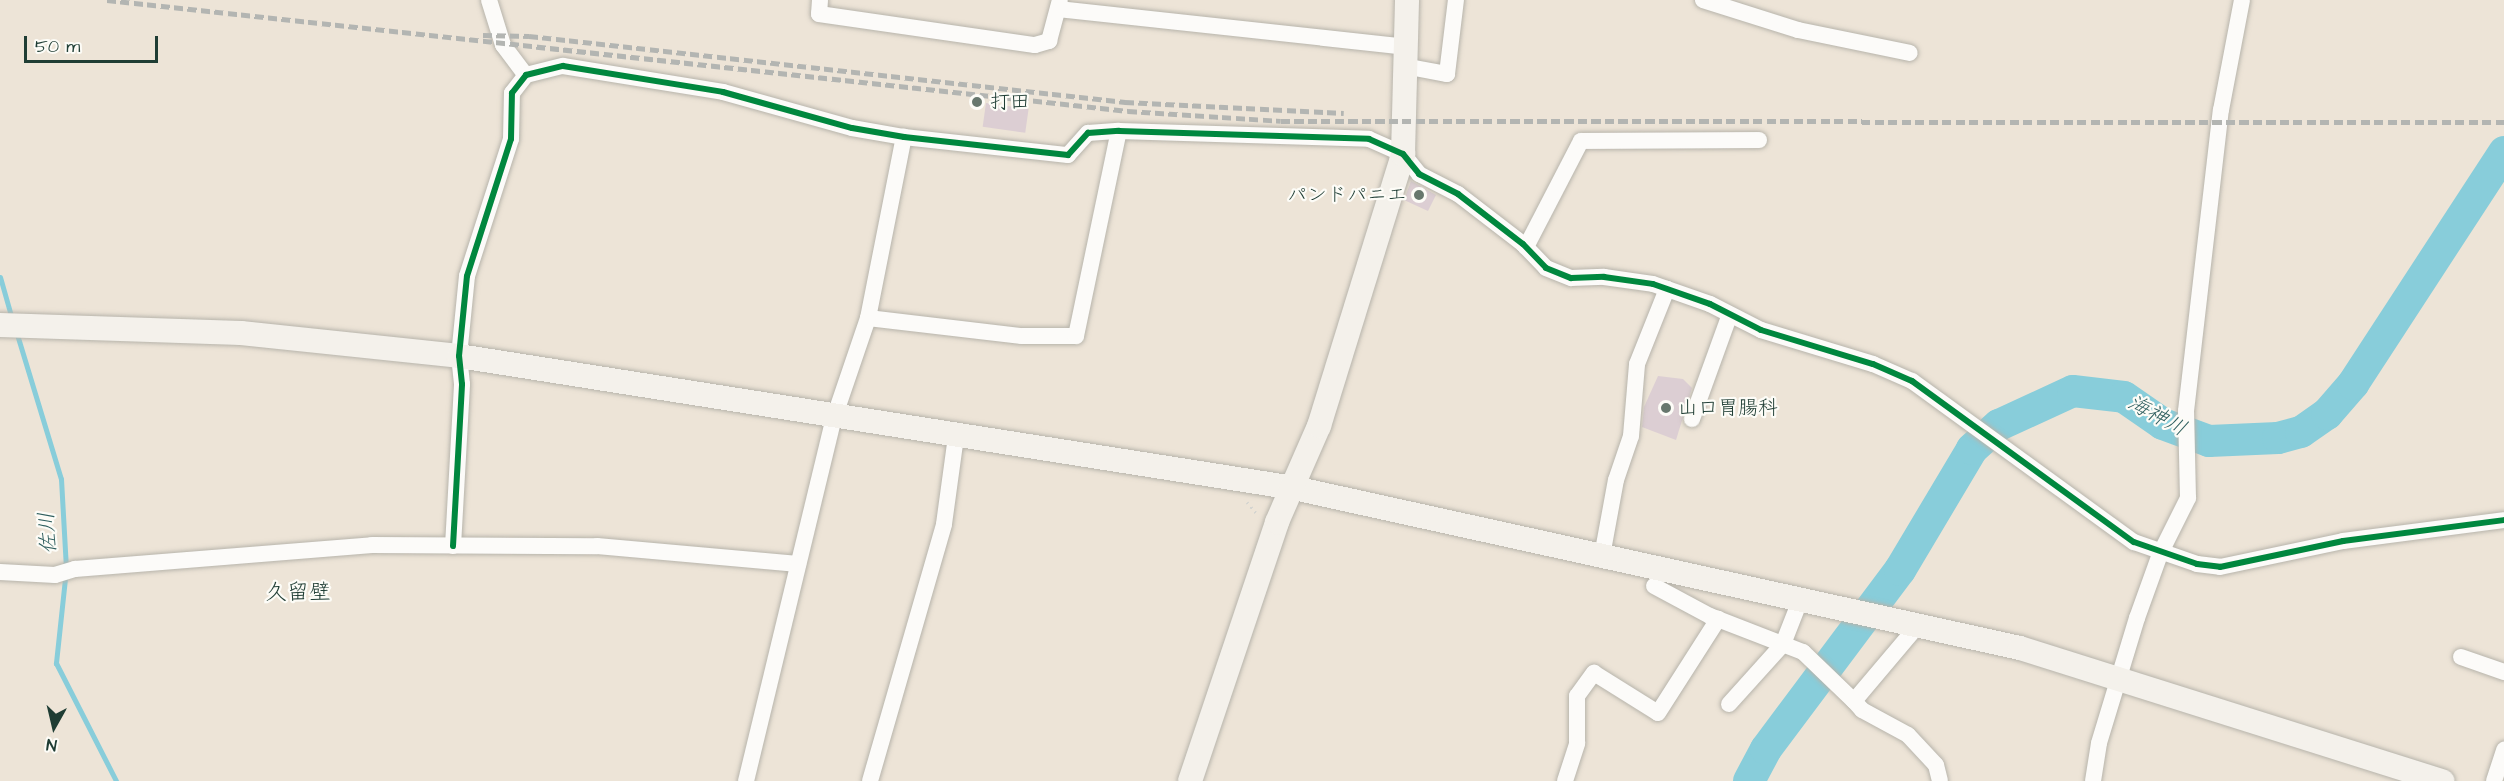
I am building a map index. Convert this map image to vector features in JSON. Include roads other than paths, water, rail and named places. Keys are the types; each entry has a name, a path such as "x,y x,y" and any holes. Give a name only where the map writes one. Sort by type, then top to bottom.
{"street":[{"path":"489,0 503,45 526,75"},
{"path":"820,0 819,14 1035,45 1049,41 1059,4 1405,57 1447,74 1456,0"},
{"path":"1190,781 1277,522 1294,488 1319,426 1403,154 1407,0"},
{"path":"1703,0 1798,30 1910,53"},
{"path":"2093,781 2118,677 2160,554 2188,498 2184,466 2186,411 2221,110 2242,0"},
{"path":"453,546 462,384 459,356 467,276 511,139 512,93 526,75 563,66 723,92 852,128 904,137 1068,155 1088,133 1119,131 1369,139 1403,154 1419,174 1458,194 1526,247 1546,268 1571,278 1604,277 1667,289 1710,304 1729,317 1883,368 1912,381 1968,419 2134,543 2160,554 2220,567 2343,541 2504,520"},
{"path":"868,318 1022,336 1076,336 1119,131"},
{"path":"746,781 834,418 868,318 904,137"},
{"path":"1526,247 1581,141 1759,140"},
{"path":"1602,556 1616,480 1631,436 1637,364 1667,289"},
{"path":"1692,419 1729,317"},
{"path":"0,324 241,333 459,356 834,418 1294,488 1912,621 2118,677 2443,781"},
{"path":"870,781 944,524 956,436"},
{"path":"0,572 55,575 75,569 372,545 597,546 798,564"},
{"path":"1654,586 1718,620 1803,652 1863,710 1908,735 1936,765 1940,781"},
{"path":"1729,704 1783,644 1801,598"},
{"path":"1565,781 1577,743 1577,696 1594,674 1658,713 1718,620"},
{"path":"1854,701 1912,621"},
{"path":"2461,657 2504,672"},
{"path":"2494,781 2504,750"}],"waterway":[{"name":"海神川","path":"1749,781 1766,749 1900,570 1972,449 1999,425 2073,391 2124,397 2163,424 2209,441 2278,438 2301,432 2327,414 2353,384 2504,152"},
{"name":"佐川","path":"0,277 12,319"},
{"name":"佐川","path":"16,331 61,479 66,569 56,663 116,781"}],"railway":[{"path":"107,0 1128,111 1281,121 2504,122"},
{"path":"483,35 529,36 1125,102 1344,113"}],"place":[{"name":"打田","path":"977,102"},
{"name":"パンドパニエ","path":"1419,195"},
{"name":"山口胃腸科","path":"1666,408"}],"district":[{"name":"久留壁","path":"298,593"}]}
